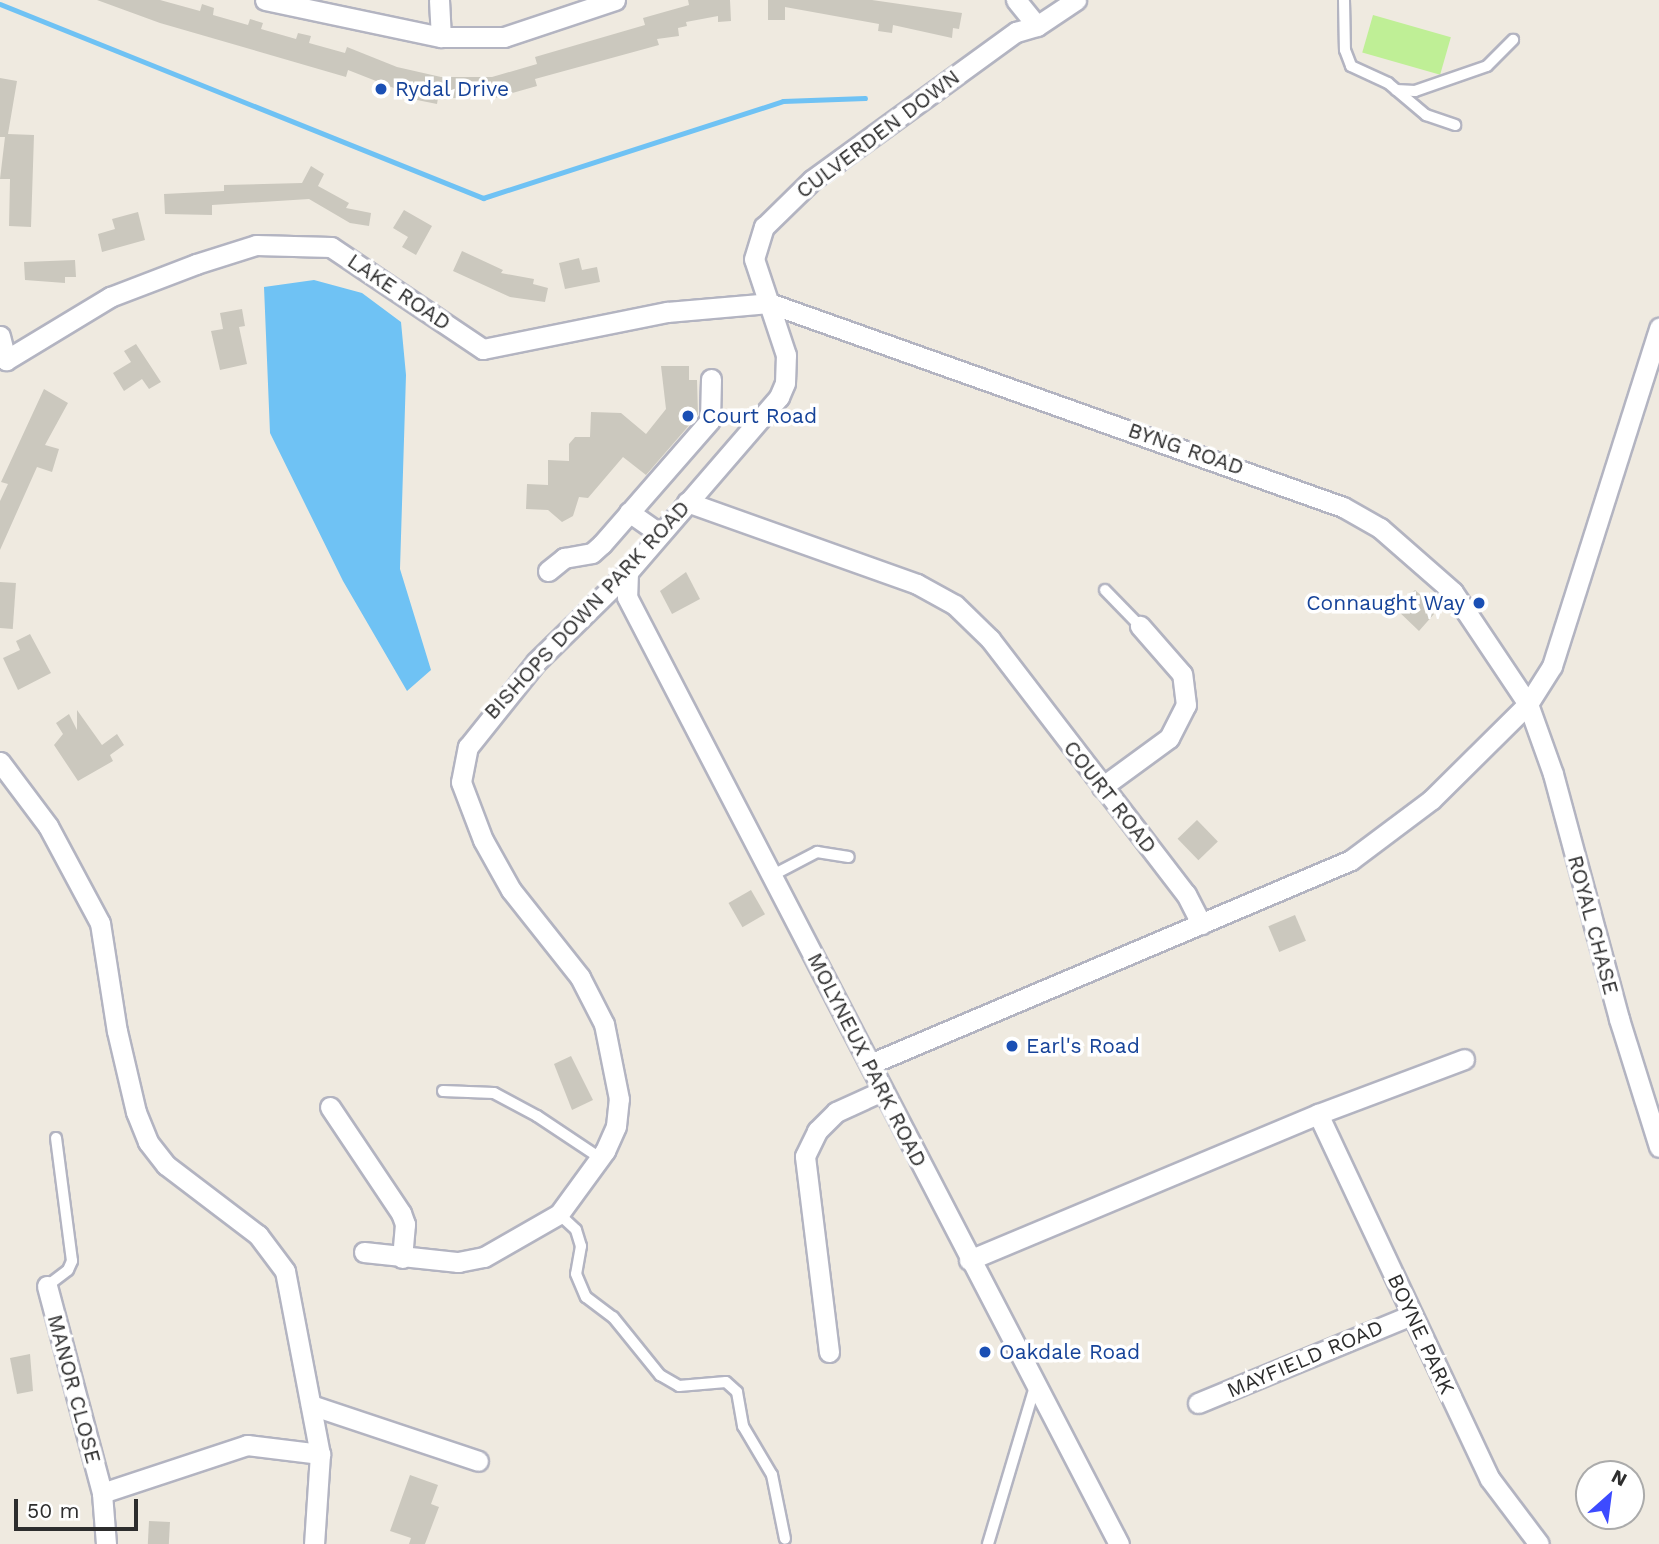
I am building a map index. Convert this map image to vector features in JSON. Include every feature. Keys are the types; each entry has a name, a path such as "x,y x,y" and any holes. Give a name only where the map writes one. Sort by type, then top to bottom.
{"street":[{"path":"265,0 441,37 504,37 615,0"},
{"path":"439,0 441,37"},
{"path":"1016,0 1037,26"},
{"name":"CULVERDEN DOWN","path":"786,355 756,272 755,246 764,227 786,202 1016,32 1037,26 1076,0"},
{"name":"LAKE ROAD","path":"3,367 110,297 256,245 331,247 483,349 667,312 769,303"},
{"name":"BYNG ROAD","path":"769,303 1343,506 1389,534 1453,592 1528,704"},
{"path":"870,1064 1351,860 1431,800 1528,704 1552,666 1659,328"},
{"path":"0,336 3,367"},
{"name":"BISHOPS DOWN PARK ROAD","path":"364,1252 458,1262 484,1257 517,1242 559,1214 600,1159 616,1126 620,1099 604,1024 580,977 511,890 483,840 468,802 462,772 468,747 487,718 536,662 628,572 659,533 769,413 785,383 786,355"},
{"path":"548,571 564,558 592,553 710,420 711,379"},
{"name":"COURT ROAD","path":"687,502 917,584 955,605 990,639 1186,894 1201,924"},
{"path":"629,512 659,533"},
{"name":"MOLYNEUX PARK ROAD","path":"628,572 628,597 969,1260 1036,1382 1119,1544"},
{"path":"1102,787 1169,738 1186,705 1182,674 1140,626"},
{"name":"ROYAL CHASE","path":"1528,704 1553,774 1619,1019 1659,1147"},
{"path":"0,762 48,826 100,922 117,1031 136,1112 148,1142 174,1172 258,1235 285,1270 320,1454 314,1544"},
{"path":"969,1260 1318,1114 1464,1059"},
{"path":"829,1352 805,1156 817,1131 836,1112 882,1091"},
{"path":"330,1107 401,1213 405,1224 402,1258"},
{"name":"BOYNE PARK","path":"1318,1114 1490,1479 1539,1544"},
{"name":"MANOR CLOSE","path":"47,1286 102,1493 106,1544"},
{"name":"MAYFIELD ROAD","path":"1198,1403 1411,1315"},
{"path":"311,1405 478,1461"},
{"name":"MANOR CLOSE","path":"102,1493 247,1445 320,1454"}],"lane":[{"path":"1344,0 1347,60 1395,90 1426,114 1455,125"},
{"path":"1395,90 1415,91 1477,70 1504,53 1513,40"},
{"path":"1105,590 1140,626"},
{"path":"773,876 817,852 849,857"},
{"path":"443,1091 494,1093 537,1115 600,1159"},
{"path":"47,1286 68,1270 72,1261 56,1139"},
{"path":"559,1214 576,1230 581,1246 576,1274 586,1297 613,1317 660,1375 679,1386 726,1382 737,1392 743,1426 762,1451 772,1475 785,1539"},
{"path":"988,1544 1036,1382"}],"green space":[{"path":"1373,15 1451,37 1440,75 1362,52"}],"water":[{"path":"314,280 362,293 401,322 406,375 400,569 431,670 407,691 343,581 270,433 264,287"}],"building":[{"path":"97,0 160,0 200,11 202,4 214,8 213,15 248,25 250,19 263,23 261,29 296,39 298,33 311,36 309,43 345,53 347,47 397,67 441,77 492,77 537,64 535,57 645,25 643,18 689,5 688,0 730,0 731,21 718,22 718,16 686,22 687,26 678,28 679,36 657,39 659,45 535,79 537,86 495,98 438,98 437,104 397,96 399,90 348,70 346,77 160,23"},
{"path":"768,0 872,0 962,13 959,29 953,28 952,38 893,25 892,33 878,31 879,24 785,7 785,20 768,20"},
{"path":"0,78 17,81 8,134 34,135 31,227 9,226 10,179 0,179 5,137 0,137"},
{"path":"311,166 324,174 318,186 349,203 346,208 371,213 369,226 350,223 309,199 212,205 212,215 165,214 164,194 224,191 224,185 302,183"},
{"path":"404,210 432,226 416,255 402,247 408,237 393,228"},
{"path":"138,212 145,240 102,252 98,234 115,229 112,219"},
{"path":"462,251 503,270 501,273 534,279 533,284 548,288 545,302 510,297 453,271"},
{"path":"579,258 582,270 597,267 600,282 565,289 559,263"},
{"path":"75,260 76,277 65,277 65,283 25,280 24,262"},
{"path":"242,309 245,326 239,327 247,364 220,370 211,331 223,329 220,313"},
{"path":"136,344 161,382 149,389 142,379 124,391 113,373 131,362 124,351"},
{"path":"661,366 689,366 689,380 697,380 698,415 646,475 623,457 588,498 579,497 573,516 562,522 548,510 526,509 527,484 548,485 548,460 569,461 569,444 575,437 590,437 591,412 621,413 646,434 666,409"},
{"path":"44,389 68,403 45,445 59,449 52,472 37,467 0,550 0,501 8,484 1,482"},
{"path":"686,572 700,599 672,614 660,591"},
{"path":"0,582 16,583 13,629 0,628"},
{"path":"1415,590 1434,607 1430,611 1434,614 1419,631 1396,609"},
{"path":"30,634 51,673 18,690 3,658 20,650 16,641"},
{"path":"77,710 102,745 117,734 124,745 110,755 113,761 78,781 54,745 63,734 56,723 69,714 77,730"},
{"path":"1197,820 1218,842 1198,860 1178,839"},
{"path":"751,890 765,914 742,927 728,903"},
{"path":"1295,915 1306,941 1279,952 1268,926"},
{"path":"571,1056 593,1100 572,1110 554,1064"},
{"path":"30,1354 33,1391 17,1394 10,1358"},
{"path":"410,1475 438,1485 431,1504 439,1507 425,1544 409,1544 411,1538 390,1531"},
{"path":"149,1521 170,1522 169,1544 148,1544"}],"waterway":[{"path":"0,4 483,198 783,101 865,98"}],"place":[{"name":"Rydal Drive","path":"381,89"},
{"name":"Court Road","path":"688,416"},
{"name":"Connaught Way","path":"1479,603"},
{"name":"Earl's Road","path":"1012,1046"},
{"name":"Oakdale Road","path":"985,1352"}]}
